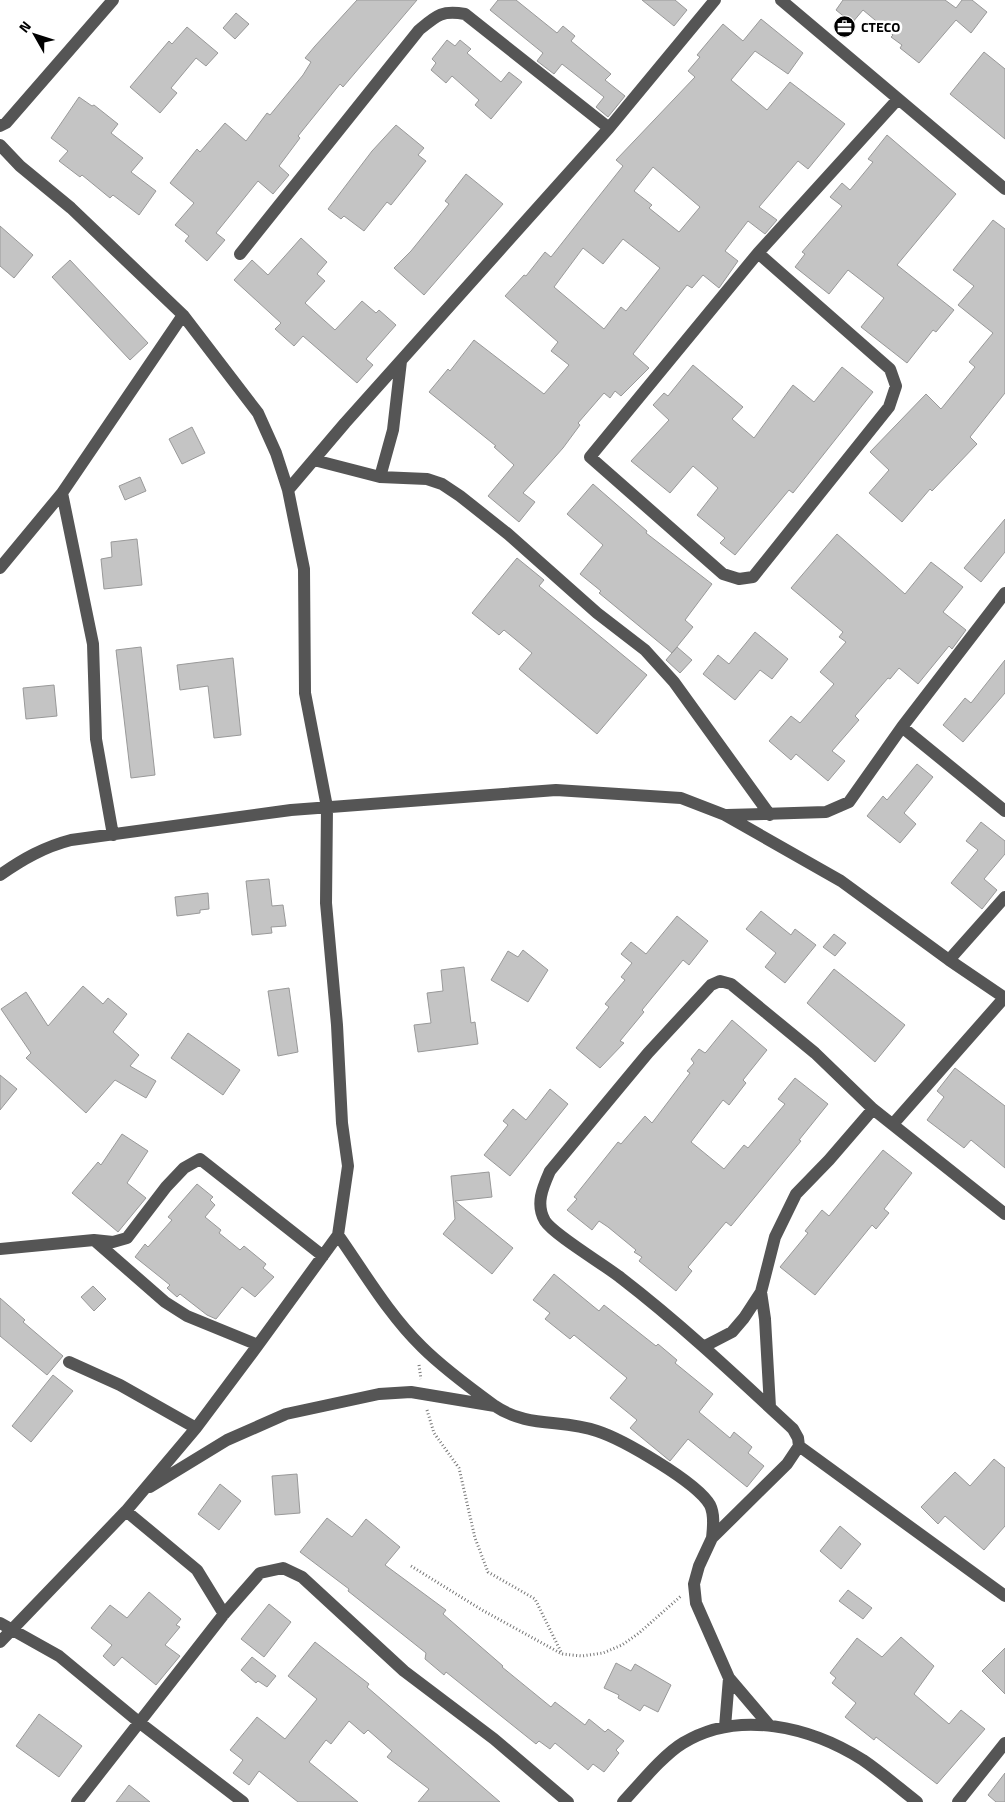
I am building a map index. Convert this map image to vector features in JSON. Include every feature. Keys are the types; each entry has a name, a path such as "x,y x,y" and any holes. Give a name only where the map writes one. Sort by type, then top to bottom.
{"street":[{"path":"0,126 6,123 113,0"},
{"path":"288,490 609,128 715,0"},
{"path":"781,0 1005,189"},
{"path":"240,254 419,30 432,19 449,11 465,14 609,128"},
{"path":"758,253 890,369 896,386 889,407 753,577 739,579 723,574 590,457 758,253 898,99"},
{"path":"0,145 20,166 71,208 183,315 258,413 276,452 288,490 304,569 306,693 327,807 326,903 337,1026 342,1123 348,1166 338,1235 258,1345 196,1428 139,1493 126,1511 5,1626 0,1642"},
{"path":"0,568 62,493 183,315"},
{"path":"380,478 393,430 401,361"},
{"path":"314,460 380,478 427,479 442,484 460,496 508,534 597,613 645,650 674,682 770,815"},
{"path":"62,493 94,644 96,739 113,835"},
{"path":"724,815 826,812 849,802 902,727 1005,593"},
{"path":"902,727 1005,811"},
{"path":"0,875 22,859 48,846 71,840 327,807 556,790 681,798 724,815 841,881 949,960 1005,998 893,1124"},
{"path":"949,960 1005,897"},
{"path":"712,1538 787,1464 799,1446 798,1438 792,1429 705,1346 621,1278 549,1226 540,1206 542,1189 550,1170 648,1053 711,985 720,981 731,984 815,1054 873,1109 1005,1214"},
{"path":"705,1346 732,1332 761,1292 775,1237 796,1194 829,1160 873,1109"},
{"path":"0,1249 94,1240 113,1242 127,1238 184,1168 200,1159 323,1256"},
{"path":"338,1235 373,1286 422,1347 496,1407"},
{"path":"94,1240 165,1302 188,1316 258,1345"},
{"path":"761,1292 765,1319 770,1408"},
{"path":"69,1362 120,1385 196,1428"},
{"path":"139,1493 227,1440 286,1414 379,1394 423,1394 496,1407 530,1422 566,1423 598,1431 638,1451 701,1494 710,1506 713,1520 712,1538 694,1584 696,1603 729,1678 769,1726"},
{"path":"799,1446 1005,1596"},
{"path":"126,1511 197,1570 224,1614"},
{"path":"77,1802 224,1614 260,1573 283,1568 302,1577 404,1671 494,1739 568,1802"},
{"path":"5,1626 59,1656 140,1723 243,1802"},
{"path":"725,1727 729,1678"},
{"path":"623,1802 682,1744 707,1732 748,1724 769,1726 818,1737 863,1760 917,1802"},
{"path":"958,1802 1005,1743"}],"path":[{"path":"422,1347 418,1363 423,1394 434,1433 459,1468 475,1538 488,1572 535,1599 562,1654"},
{"path":"410,1566 482,1610 562,1654 582,1656 596,1654 622,1644 639,1633 694,1584"}],"building":[{"path":"357,0 417,0 343,87 340,84 298,136 300,138 279,166 289,175 273,194 258,181 216,233 225,240 207,261 185,241 189,236 175,225 194,203 170,183 197,149 200,152 225,123 246,141 267,113 270,115 303,75 311,62 305,58"},
{"path":"498,0 516,0 557,33 563,26 575,36 571,41 611,74 605,80 625,96 608,117 596,107 604,97 562,64 554,74 537,61 543,53 490,10"},
{"path":"642,0 675,0 687,10 674,26"},
{"path":"843,0 945,0 956,8 962,0 972,0 987,12 971,33 956,20 919,63 900,48 902,45 891,37 893,35 863,10 852,23 836,10"},
{"path":"236,13 249,24 235,39 223,28"},
{"path":"761,19 803,53 788,74 755,51 731,80 767,110 790,82 845,124 808,169 798,161 759,207 777,220 765,234 748,221 725,251 738,261 719,288 703,275 692,288 687,285 633,354 649,368 621,396 615,391 610,398 604,393 578,423 580,425 563,448 523,493 535,502 519,522 488,496 514,465 494,447 496,446 429,392 448,369 450,371 474,340 544,394 569,365 551,351 558,342 505,296 524,275 526,276 545,252 551,257 623,166 616,160 695,77 688,71 700,57 697,55 723,24 743,41","holes":["653,167 700,207 679,232 649,208 652,205 634,191","623,239 660,268 626,311 621,307 604,329 554,287 583,248 603,264"]},
{"path":"187,27 218,53 206,66 196,58 171,88 177,93 160,113 130,87 169,41 172,44"},
{"path":"447,40 455,46 460,40 471,49 467,53 501,82 509,72 522,82 491,119 475,105 479,100 452,76 446,83 431,70 436,63 432,59"},
{"path":"984,52 1005,69 1005,139 950,94"},
{"path":"79,97 92,106 94,105 118,124 111,133 143,158 131,172 156,191 139,215 113,195 110,198 82,175 80,177 59,161 68,151 51,138"},
{"path":"396,125 424,148 418,155 426,161 391,205 387,202 364,231 344,216 341,219 328,209 372,151"},
{"path":"887,135 956,194 897,265 954,310 936,332 933,330 907,363 861,327 884,298 848,270 829,294 795,267 805,254 802,252 842,206 830,197 842,183 850,190 873,162 868,159"},
{"path":"466,174 503,204 424,295 394,268 411,251 449,204 445,201"},
{"path":"993,220 1005,229 1005,393 970,437 977,444 932,491 930,489 902,522 869,493 889,470 870,452 926,394 941,409 975,367 969,362 993,333 958,305 974,286 953,270"},
{"path":"0,226 33,255 14,278 0,266"},
{"path":"301,238 327,262 317,274 325,281 305,303 335,330 362,301 376,313 379,310 396,325 366,359 373,365 357,383 303,336 294,346 275,329 281,323 234,280 252,260 268,275"},
{"path":"70,260 148,343 130,360 52,277"},
{"path":"693,365 743,407 732,419 754,438 793,385 814,402 842,367 873,392 793,493 789,490 735,555 720,543 725,538 697,515 718,488 693,466 670,493 631,461 669,420 653,405 664,393 668,396"},
{"path":"192,427 205,453 182,464 169,439"},
{"path":"140,477 146,491 125,500 119,486"},
{"path":"593,484 647,531 646,533 712,584 685,620 693,627 672,653 599,593 601,591 580,574 603,545 567,514"},
{"path":"1005,519 1005,552 981,582 964,568"},
{"path":"837,534 905,594 931,562 963,587 943,612 966,630 952,649 949,646 918,684 899,668 890,679 888,678 855,716 859,720 832,751 845,761 828,781 796,754 791,760 769,741 791,716 800,723 834,684 820,672 846,642 839,637 843,632 791,588"},
{"path":"137,539 142,585 104,589 101,559 112,557 111,542"},
{"path":"517,558 544,580 539,586 647,675 597,734 519,669 532,653 504,630 499,635 472,613"},
{"path":"755,632 788,659 772,679 760,670 735,700 703,674 718,655 729,664"},
{"path":"141,647 155,775 131,778 116,650"},
{"path":"677,647 692,660 680,673 666,660"},
{"path":"233,658 241,735 214,738 208,686 180,690 177,665"},
{"path":"1005,660 1005,693 963,742 943,725 965,698 971,703"},
{"path":"54,685 57,716 26,719 23,688"},
{"path":"917,764 933,777 904,813 916,824 900,843 867,816 883,796 887,800"},
{"path":"981,822 1005,841 1005,854 984,879 997,890 982,909 951,883 978,850 966,841"},
{"path":"269,879 272,906 283,905 286,926 271,927 272,933 252,935 246,881"},
{"path":"208,893 209,909 200,910 200,913 177,916 175,897"},
{"path":"761,911 791,935 795,929 816,945 785,983 765,967 776,953 746,929"},
{"path":"677,916 708,941 689,965 683,960 642,1010 644,1012 620,1041 624,1043 600,1068 576,1048 609,1007 605,1004 625,980 621,977 632,963 621,954 631,942 646,954"},
{"path":"834,934 846,943 835,956 823,947"},
{"path":"523,950 548,970 528,1002 491,980 508,951 518,957"},
{"path":"464,967 471,1023 475,1022 478,1044 418,1052 414,1025 431,1023 427,993 443,991 441,970"},
{"path":"834,969 905,1025 875,1062 807,1003"},
{"path":"83,986 103,1004 108,998 127,1014 113,1032 139,1055 130,1066 156,1081 146,1098 115,1080 86,1113 26,1058 31,1053 1,1009 26,992 48,1026"},
{"path":"289,988 298,1052 278,1056 268,991"},
{"path":"732,1020 767,1050 743,1080 746,1083 729,1105 723,1100 691,1142 724,1169 744,1145 748,1148 785,1104 778,1099 795,1078 828,1104 799,1140 801,1141 731,1226 726,1222 688,1267 692,1271 676,1291 639,1261 642,1257 634,1252 636,1250 608,1227 599,1221 592,1230 567,1210 577,1199 574,1197 618,1142 621,1144 645,1116 652,1123 690,1073 687,1071 694,1063 691,1059 699,1049 705,1053"},
{"path":"188,1033 240,1070 223,1095 171,1058"},
{"path":"955,1068 1005,1106 1005,1168 971,1140 964,1148 927,1120 944,1097 937,1091"},
{"path":"0,1075 17,1089 0,1110"},
{"path":"550,1089 568,1104 510,1176 484,1155 508,1125 503,1121 513,1109 526,1120"},
{"path":"122,1134 148,1151 127,1183 146,1198 118,1232 72,1193 98,1162 101,1165"},
{"path":"883,1150 912,1173 884,1209 889,1213 876,1229 872,1225 815,1295 780,1267 808,1233 805,1231 822,1210 829,1216"},
{"path":"489,1172 492,1197 455,1201 513,1248 492,1274 443,1234 455,1219 451,1176"},
{"path":"197,1184 213,1197 210,1200 215,1205 205,1217 221,1230 219,1233 240,1250 244,1246 266,1264 263,1268 274,1277 255,1297 242,1287 216,1319 207,1315 180,1294 177,1297 167,1288 170,1285 135,1257 145,1244 148,1247 172,1220 168,1217"},
{"path":"554,1274 599,1311 604,1305 656,1346 658,1344 677,1360 675,1363 713,1394 699,1412 730,1438 734,1432 752,1447 748,1453 764,1466 747,1487 688,1439 670,1461 630,1428 637,1420 610,1398 627,1378 574,1335 570,1339 545,1319 550,1313 533,1300"},
{"path":"93,1286 106,1299 94,1311 81,1297"},
{"path":"0,1298 25,1320 23,1322 63,1356 47,1375 0,1336"},
{"path":"53,1375 73,1391 31,1442 12,1426"},
{"path":"994,1459 1005,1468 1005,1526 984,1550 945,1516 938,1524 921,1507 955,1472 970,1486"},
{"path":"297,1474 300,1513 275,1515 272,1476"},
{"path":"220,1484 241,1501 219,1530 198,1514"},
{"path":"327,1518 352,1537 366,1519 400,1547 385,1565 446,1610 443,1614 502,1667 551,1707 555,1702 585,1725 589,1719 605,1732 608,1729 624,1741 616,1750 619,1753 604,1772 593,1764 588,1770 555,1743 550,1749 539,1741 536,1744 446,1672 444,1675 425,1659 426,1653 348,1591 349,1589 300,1552"},
{"path":"840,1526 861,1544 841,1569 820,1551"},
{"path":"848,1590 872,1608 863,1619 839,1601"},
{"path":"149,1592 181,1619 176,1625 180,1627 165,1645 180,1656 156,1685 122,1657 114,1666 103,1656 112,1645 91,1628 110,1605 127,1618"},
{"path":"269,1604 291,1622 264,1657 241,1639"},
{"path":"901,1637 934,1666 914,1694 949,1724 961,1710 985,1729 937,1784 876,1737 874,1740 845,1717 856,1703 832,1683 836,1678 830,1673 857,1638 882,1657"},
{"path":"315,1642 369,1684 367,1687 500,1802 418,1802 429,1789 387,1757 392,1751 368,1730 364,1734 349,1721 331,1744 326,1740 309,1762 358,1802 298,1802 259,1771 249,1785 233,1773 243,1760 230,1750 257,1717 285,1739 317,1699 288,1676"},
{"path":"1005,1648 1005,1694 982,1671"},
{"path":"252,1657 276,1676 267,1687 258,1681 256,1683 241,1670"},
{"path":"616,1663 631,1671 635,1664 671,1685 658,1712 644,1705 640,1711 618,1698 619,1695 604,1688"},
{"path":"39,1714 82,1746 59,1777 16,1746"},
{"path":"1005,1773 1005,1802 996,1802 988,1795"},
{"path":"129,1785 150,1802 116,1802"}],"place":[{"name":"CTECO","path":"845,26"}]}
